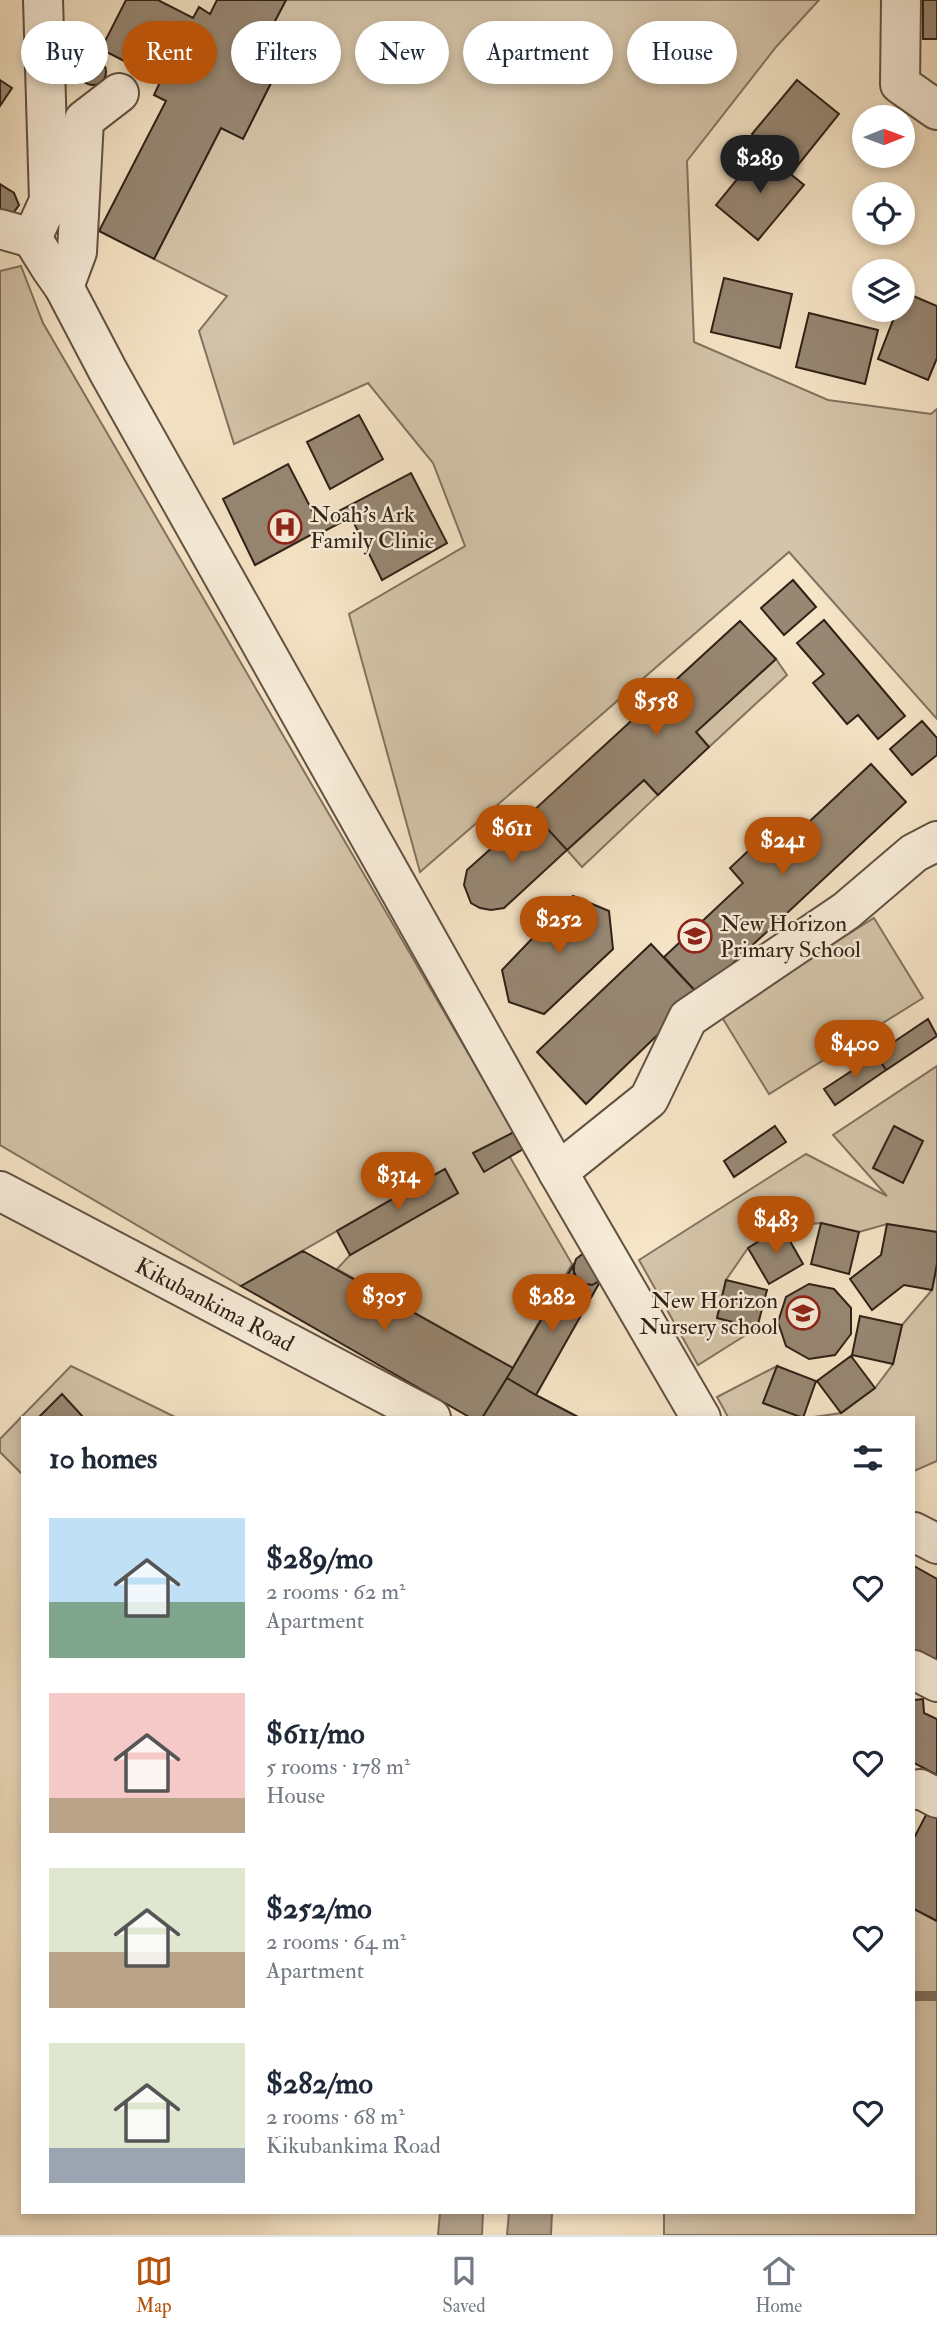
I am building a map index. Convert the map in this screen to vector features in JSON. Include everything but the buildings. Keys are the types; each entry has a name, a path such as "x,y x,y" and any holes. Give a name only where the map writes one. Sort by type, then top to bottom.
{"street":[{"path":"43,0 49,201 16,233 50,267 64,287 115,383 558,1172 700,1416"},
{"path":"901,0 900,84 937,110"},
{"path":"64,287 77,252 84,120 118,93"},
{"path":"558,1172 649,1099 688,1018 846,911 914,853 937,841"},
{"name":"Kikubankima Road","path":"0,1191 427,1416"},
{"path":"915,1533 937,1544"},
{"path":"915,1671 937,1682"},
{"path":"915,1790 920,1789 937,1798"}],"shaded area":[{"path":"286,0 819,0 776,47 687,161 694,342 828,400 931,414 937,409 937,719 789,552 420,872 349,614 465,546 433,463 368,383 234,444 199,331 227,296 154,259 221,128 243,138 271,84 341,84 341,21 275,21"},
{"path":"21,266 43,323 514,1132 500,1140 572,1264 513,1368 337,1269 350,1255 458,1193 445,1169 241,1286 0,1145 0,271"},
{"path":"776,659 787,675 709,747 696,732"},
{"path":"644,780 658,795 582,867 567,850"},
{"path":"874,918 923,998 769,1094 720,1014"},
{"path":"937,1066 937,1232 887,1224 859,1232 821,1223 782,1227 748,1248 726,1280 717,1318 757,1328 698,1365 639,1260 806,1154 887,1196 833,1135"},
{"path":"937,1264 937,1461 915,1471 915,1416 821,1416 841,1413 875,1388 893,1364 902,1325 932,1290"},
{"path":"71,1366 173,1416 22,1416"},
{"path":"777,1366 763,1403 799,1416 727,1416 717,1397"},
{"path":"21,1417 21,1473 0,1452 0,1439"},
{"path":"915,1910 937,1921 937,2235 664,2235 664,2214 915,2214"},
{"path":"440,2214 483,2214 482,2235 438,2235"},
{"path":"509,2214 552,2214 551,2235 507,2235"}],"waterway":[{"path":"915,1996 937,1996"}],"place":[{"name":"Noah's Ark Family Clinic","path":"285,527"},
{"name":"New Horizon Primary School","path":"695,936"},
{"name":"New Horizon Nursery school","path":"803,1313"}]}
